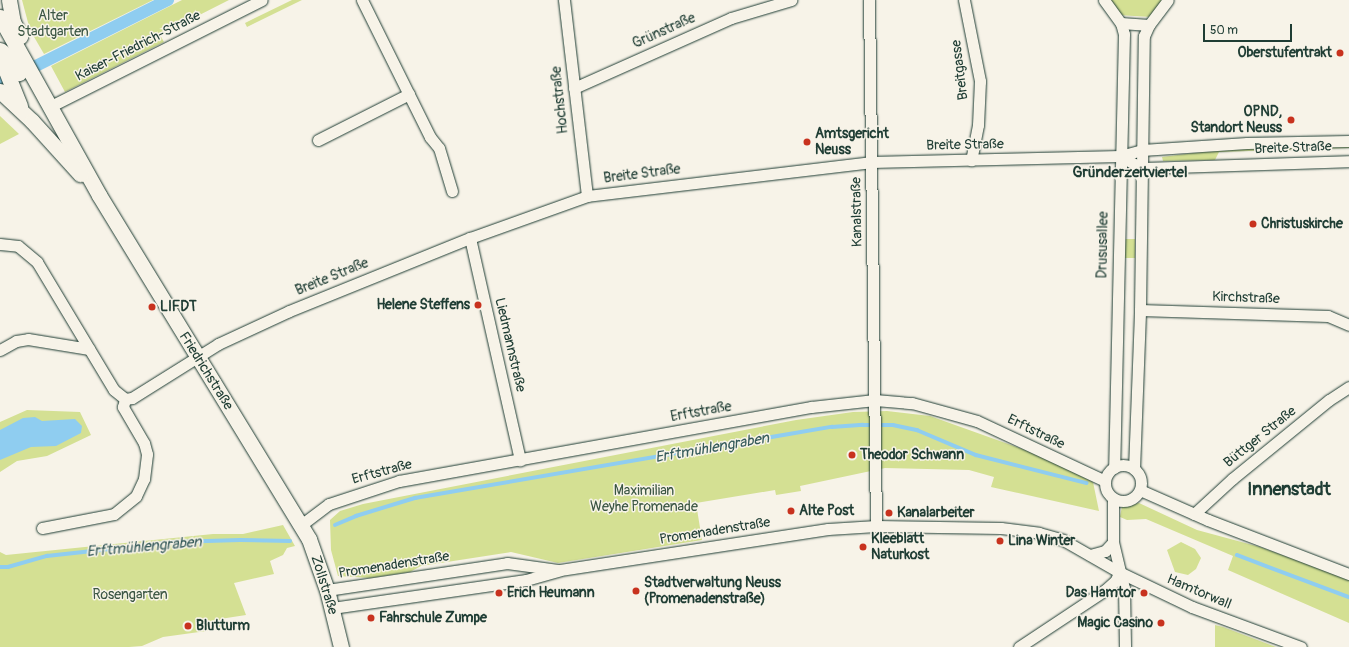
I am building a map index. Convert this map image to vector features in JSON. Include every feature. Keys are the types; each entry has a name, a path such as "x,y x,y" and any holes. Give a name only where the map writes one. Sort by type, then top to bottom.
{"main road":[{"path":"6,0 0,17 19,64 39,91 40,104 49,107"},
{"path":"9,0 19,64 9,97"},
{"path":"0,50 19,64"},
{"path":"0,56 19,64"},
{"name":"Friedrichstraße","path":"9,97 99,196"},
{"name":"Friedrichstraße","path":"49,107 99,196 301,525"},
{"name":"Zollstraße","path":"301,525 316,556 327,590 342,647"}],"street":[{"name":"Kaiser-Friedrich-Straße","path":"49,107 262,0"},
{"path":"362,0 430,137 439,148 452,191"},
{"name":"Hochstraße","path":"564,0 587,196"},
{"name":"Grünstraße","path":"574,88 731,18 791,0"},
{"name":"Kanalstraße","path":"868,0 876,526"},
{"name":"Breitgasse","path":"964,0 980,81 979,113 971,160"},
{"name":"Drususallee","path":"1104,0 1121,23 1124,34 1114,468"},
{"path":"1134,469 1140,310 1144,36 1149,25 1168,0"},
{"path":"1121,23 1149,25"},
{"path":"318,140 409,94"},
{"name":"Breite Straße","path":"125,399 132,398 218,344 289,311 470,238 587,196 871,162 1120,156 1142,150 1247,143 1349,141"},
{"path":"1120,156 1142,168"},
{"name":"Breite Straße","path":"1142,168 1349,161"},
{"name":"Liedmannstraße","path":"470,238 520,460"},
{"path":"0,244 18,246 37,262 114,390 125,399 123,407 144,443 147,454 144,479 136,496 114,514 42,528"},
{"name":"Kirchstraße","path":"1140,310 1328,316 1349,325"},
{"path":"0,350 16,341 28,338 89,349"},
{"name":"Büttger Straße","path":"1194,514 1232,478 1329,400 1349,387"},
{"name":"Erftstraße","path":"301,525 329,504 358,493 399,481 811,407 875,400 912,403 977,421 1105,481"},
{"path":"1113,499 1128,501 1140,490 1141,478 1134,469 1124,465 1114,468 1105,481 1106,491 1113,499 1114,542 1119,572 1124,588 1125,647"},
{"path":"1140,490 1194,514 1349,574"},
{"name":"Hamtorwall","path":"876,526 1014,528 1052,536 1090,555 1119,572 1192,607 1301,647"},
{"name":"Promenadenstraße","path":"332,608 526,580 560,570 828,529 876,526"},
{"path":"1090,555 1105,551 1114,542"},
{"name":"Promenadenstraße","path":"327,590 507,563 560,570"},
{"path":"1019,647 1105,590 1116,580 1119,572"}],"green space":[{"name":"Alter Stadtgarten","path":"22,0 153,0 44,54 30,30"},
{"path":"182,0 229,0 160,35 164,42 65,92 51,66"},
{"path":"292,0 302,0 247,27 245,23"},
{"path":"1105,0 1166,0 1152,17 1117,15"},
{"path":"0,116 19,134 0,144"},
{"path":"1349,145 1349,148 1219,152 1215,160 1163,161 1162,157 1240,147"},
{"path":"1123,239 1135,239 1135,258 1123,258"},
{"path":"27,410 80,412 91,435 47,456 17,461 0,472 0,422"},
{"name":"Maximilian Weyhe Promenade","path":"887,411 930,416 1039,455 1093,482 1099,511 991,487 994,477 969,470 885,468 800,486 801,491 776,495 775,490 696,503 702,540 558,563 511,552 421,566 410,572 370,578 338,576 331,550 330,520 340,511 363,504 796,420 853,412"},
{"path":"1139,503 1197,530 1260,547 1349,579 1349,623 1228,570 1233,556 1146,519 1127,520 1120,517 1122,506"},
{"name":"Rosengarten","path":"283,525 295,546 287,548 283,555 270,561 274,574 234,583 246,615 220,619 221,629 163,637 142,646 0,647 0,552 6,555 213,534 243,534"},
{"path":"1181,542 1195,549 1201,558 1196,569 1188,575 1175,572 1167,550"},
{"path":"1215,625 1223,627 1276,647 1215,647"}],"water":[{"path":"35,417 42,421 75,419 82,426 81,433 56,446 31,447 0,460 0,430 23,418"}],"waterway":[{"path":"0,84 168,0"},
{"name":"Erftmühlengraben","path":"335,525 356,516 415,498 832,427 863,425 893,425 917,430 976,455 1087,483"},
{"name":"Erftmühlengraben","path":"0,567 8,567 47,556 174,542 240,540 290,541"},
{"name":"Erftmühlengraben","path":"1237,555 1349,597"}],"place":[{"name":"Oberstufentrakt","path":"1340,53"},
{"name":"OPND, Standort Neuss","path":"1291,120"},
{"name":"Amtsgericht Neuss","path":"807,142"},
{"name":"Christuskirche","path":"1253,224"},
{"name":"Helene Steffens","path":"478,305"},
{"name":"LIFDT","path":"152,307"},
{"name":"Theodor Schwann","path":"852,455"},
{"name":"Alte Post","path":"791,511"},
{"name":"Kanalarbeiter","path":"889,513"},
{"name":"Lina Winter","path":"1000,541"},
{"name":"Kleeblatt Naturkost","path":"863,547"},
{"name":"Stadtverwaltung Neuss (Promenadenstraße)","path":"636,591"},
{"name":"Erich Heumann","path":"499,593"},
{"name":"Das Hamtor","path":"1144,593"},
{"name":"Fahrschule Zumpe","path":"371,618"},
{"name":"Magic Casino","path":"1161,623"},
{"name":"Blutturm","path":"188,626"}],"district":[{"name":"Gründerzeitviertel","path":"1130,173"},
{"name":"Innenstadt","path":"1289,490"}]}
